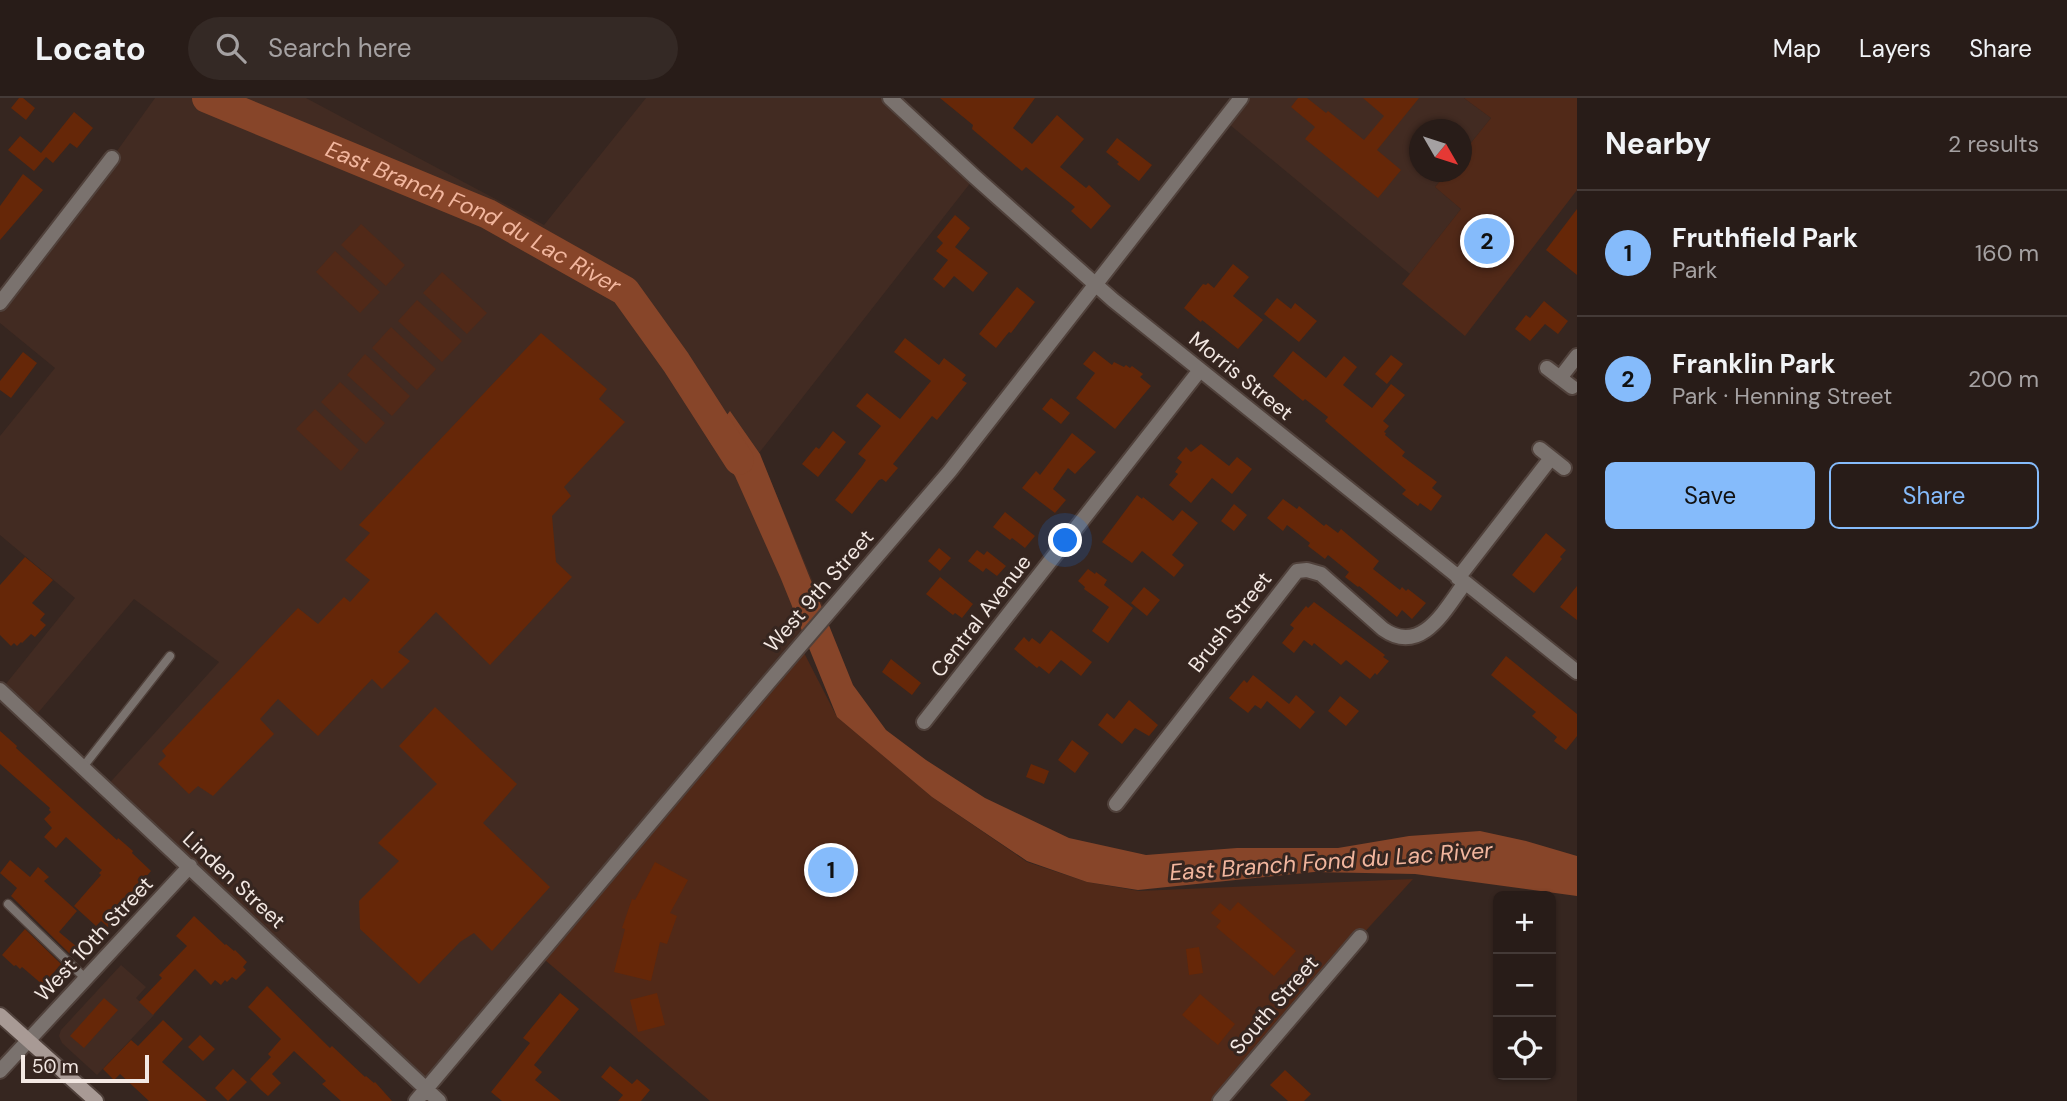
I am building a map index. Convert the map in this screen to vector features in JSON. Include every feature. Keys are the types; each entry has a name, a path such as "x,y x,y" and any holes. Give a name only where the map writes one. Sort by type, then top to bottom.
{"main road":[{"path":"0,1015 96,1101"}],"street":[{"name":"Morris Street","path":"890,98 1095,285 1577,672"},
{"name":"West 9th Street","path":"421,1095 792,654 950,471 1241,98"},
{"path":"0,303 112,158"},
{"path":"1547,368 1566,383 1577,356"},
{"name":"Central Avenue","path":"924,722 1200,370"},
{"name":"Brush Street","path":"1116,804 1297,571 1307,570 1321,574 1392,635 1403,638 1419,634 1429,628 1546,454 1564,468"},
{"name":"Linden Street","path":"0,690 190,866 421,1095 439,1101"},
{"name":"West 10th Street","path":"0,1072 190,866"},
{"name":"South Street","path":"1220,1101 1360,937"}],"lane":[{"path":"83,767 170,656"},
{"path":"8,904 86,979"}],"shaded area":[{"path":"155,98 306,98 544,225 646,98 890,98 975,177 759,453 827,615 426,1090 105,788 219,662 134,599 32,720 1,690 75,598 0,535 0,436 55,368 0,323 0,303"},
{"path":"1241,98 1464,98 1491,118 1472,142 1472,119 1409,119 1409,182 1439,182 1435,187 1461,209 1410,274 1224,120"},
{"path":"1464,98 1577,98 1577,190 1465,336 1402,284 1461,209 1435,187 1439,182 1472,182 1472,142 1491,118"},
{"path":"361,224 405,265 386,286 341,245"},
{"path":"335,251 380,292 360,313 316,272"},
{"path":"442,272 487,313 467,334 423,293"},
{"path":"417,300 462,341 442,362 398,321"},
{"path":"391,327 436,369 417,390 372,348"},
{"path":"365,354 410,396 392,416 347,375"},
{"path":"340,382 385,423 366,444 321,402"},
{"path":"315,409 359,450 341,471 296,429"},
{"path":"800,645 837,717 932,797 1027,862 1087,882 1139,891 1413,879 1220,1101 710,1101 538,954"},
{"path":"121,965 146,987 136,998 154,1015 97,1075 62,1043 59,1036 61,1030"}],"water":[{"path":"730,411 760,454 853,685 886,730 985,798 1069,838 1146,855 1237,848 1338,848 1409,836 1480,831 1577,856 1577,896 1556,891 1415,874 1314,872 1138,890 1087,882 1027,861 932,797 837,717 781,579 735,476 708,439"}],"building":[{"path":"19,98 23,98 35,108 26,120 11,108"},
{"path":"940,98 1035,98 1013,128 1032,144 1057,115 1084,139 1060,167 1086,188 1089,185 1111,206 1091,229 1071,211 1075,207 1026,167 1022,171"},
{"path":"1298,98 1307,98 1326,113 1328,111 1364,140 1384,116 1363,98 1419,98 1377,150 1401,170 1378,198 1305,139 1315,127 1291,107"},
{"path":"74,112 93,128 77,148 70,143 53,163 46,157 34,171 8,150 20,136 41,153"},
{"path":"1117,138 1152,165 1139,181 1106,152"},
{"path":"23,174 43,190 0,240 0,206"},
{"path":"1577,209 1577,275 1546,250"},
{"path":"955,215 970,228 955,247 988,273 973,292 954,276 944,288 933,279 948,260 936,251 943,243 937,237"},
{"path":"1233,264 1249,277 1233,296 1263,320 1238,349 1184,308 1203,284 1208,283 1214,288"},
{"path":"1017,287 1035,302 996,348 979,334"},
{"path":"1277,298 1291,309 1295,303 1317,321 1299,342 1264,314"},
{"path":"1544,301 1568,321 1558,334 1545,324 1530,341 1515,329 1526,315 1530,318"},
{"path":"541,333 607,389 599,399 625,422 564,487 571,496 552,516 556,562 572,577 490,665 436,612 398,652 410,661 382,689 372,679 318,736 278,699 260,719 274,734 213,796 198,786 189,794 158,764 166,756 162,751 298,608 318,624 344,597 350,602 370,580 345,560 370,533 359,525"},
{"path":"905,338 939,365 944,358 966,375 962,380 967,383 937,420 932,416 893,464 898,468 886,482 879,480 852,514 835,500 866,460 858,454 881,426 856,406 867,393 900,419 931,381 894,352"},
{"path":"1094,351 1112,365 1114,362 1124,367 1132,366 1143,374 1140,377 1151,386 1115,429 1076,398 1095,373 1083,364"},
{"path":"1293,351 1326,378 1344,356 1357,367 1343,385 1372,408 1391,384 1405,395 1383,421 1389,426 1384,432 1405,452 1402,456 1437,482 1432,488 1442,496 1431,511 1420,503 1418,506 1402,494 1406,490 1325,421 1328,417 1305,399 1303,401 1273,376"},
{"path":"23,352 37,363 11,398 0,390 0,381"},
{"path":"1391,355 1403,364 1387,384 1375,374"},
{"path":"1051,398 1070,413 1061,424 1042,409"},
{"path":"833,431 846,442 818,477 802,464 816,447 819,449"},
{"path":"1072,433 1096,452 1075,474 1068,468 1053,489 1066,500 1055,513 1022,488 1036,471 1040,475"},
{"path":"1201,444 1229,466 1237,457 1252,469 1232,494 1212,478 1191,503 1169,485 1178,474 1175,472 1182,462 1177,458 1186,447 1191,452"},
{"path":"1137,495 1173,521 1182,510 1198,523 1172,555 1184,565 1174,577 1142,551 1132,563 1102,542"},
{"path":"1283,499 1297,509 1299,506 1324,526 1326,524 1338,533 1341,529 1379,561 1373,569 1400,590 1402,587 1406,591 1408,589 1426,603 1412,619 1402,610 1397,617 1345,577 1349,572 1328,555 1325,559 1287,525 1283,531 1267,518"},
{"path":"1234,504 1247,515 1234,531 1221,521"},
{"path":"1005,512 1035,536 1025,548 993,527"},
{"path":"1546,533 1566,550 1560,557 1562,559 1534,593 1512,575"},
{"path":"939,548 951,558 940,571 928,561"},
{"path":"977,550 984,555 987,551 1006,566 997,576 986,568 983,572 968,561"},
{"path":"25,557 53,580 32,603 45,614 40,620 46,625 35,637 31,634 17,646 14,643 11,646 0,635 0,585"},
{"path":"1088,569 1107,580 1104,585 1133,608 1108,643 1092,631 1109,607 1084,589 1078,581"},
{"path":"940,577 973,604 962,618 955,613 953,615 926,594"},
{"path":"1577,586 1577,620 1560,607"},
{"path":"1144,587 1160,600 1147,616 1131,603"},
{"path":"1314,602 1385,655 1383,657 1389,661 1377,675 1375,673 1370,679 1346,660 1341,665 1314,643 1312,646 1304,640 1294,653 1282,643 1294,628 1290,625 1306,606 1308,608"},
{"path":"1051,630 1092,662 1081,676 1061,660 1049,674 1014,649 1024,637 1029,642 1032,638 1040,644"},
{"path":"1506,656 1577,714 1577,736 1566,750 1554,741 1557,737 1532,716 1536,712 1491,675"},
{"path":"891,659 921,683 912,695 882,672"},
{"path":"1253,675 1289,704 1296,695 1315,712 1300,729 1267,701 1261,709 1255,705 1248,713 1229,698 1244,680 1247,683"},
{"path":"1340,696 1359,711 1346,726 1328,711"},
{"path":"1129,700 1158,725 1149,736 1135,728 1122,744 1098,725 1107,713 1114,719"},
{"path":"435,707 517,784 483,823 550,887 492,951 474,933 460,942 419,984 360,929 359,901 399,861 378,843 437,784 399,746"},
{"path":"0,731 117,840 118,838 133,851 151,871 115,912 119,915 108,927 101,921 96,926 74,906 101,875 99,873 102,870 66,837 56,848 44,837 52,828 44,819 51,812 50,808 0,764"},
{"path":"1072,740 1089,753 1075,773 1058,760"},
{"path":"1031,764 1049,771 1044,784 1026,777"},
{"path":"10,860 30,877 38,867 49,877 44,881 77,911 59,932 77,947 70,954 11,896 17,888 0,873"},
{"path":"655,862 688,880 670,913 677,916 667,944 660,942 651,981 614,972 625,929 622,928 632,899 635,900"},
{"path":"1238,902 1296,951 1274,976 1216,927 1221,921 1211,913 1220,903 1230,911"},
{"path":"194,916 247,962 243,967 246,970 236,980 232,977 221,985 215,980 211,985 195,969 153,1015 139,1002 162,978 159,975 187,946 176,936"},
{"path":"25,929 61,964 43,985 22,967 20,969 14,966 2,955"},
{"path":"1199,947 1203,973 1189,975 1186,949"},
{"path":"267,986 330,1048 332,1046 365,1077 375,1082 392,1101 341,1101 322,1084 326,1081 294,1051 272,1074 281,1083 268,1096 261,1090 250,1079 271,1057 268,1054 281,1039 248,1007"},
{"path":"560,993 579,1009 534,1065 542,1072 535,1080 561,1101 502,1101 491,1092 530,1043 523,1038"},
{"path":"657,993 665,1025 638,1032 630,1000"},
{"path":"1200,994 1235,1024 1218,1045 1182,1015"},
{"path":"104,998 118,1010 84,1048 70,1036"},
{"path":"163,1020 183,1039 162,1062 207,1101 149,1101 120,1074 114,1080 103,1069 131,1040 138,1046"},
{"path":"200,1035 215,1049 203,1061 188,1047"},
{"path":"610,1066 632,1084 637,1079 650,1090 641,1101 618,1101 623,1095 601,1077"},
{"path":"233,1069 247,1082 228,1101 215,1088"},
{"path":"1285,1070 1311,1094 1304,1101 1288,1101 1270,1085"}],"waterway":[{"name":"East Branch Fond du Lac River","path":"207,98 488,214 625,291 676,362 739,460"}],"place":[{"name":"Franklin Park","path":"1487,241"},
{"name":"Fruthfield Park","path":"831,870"}]}
